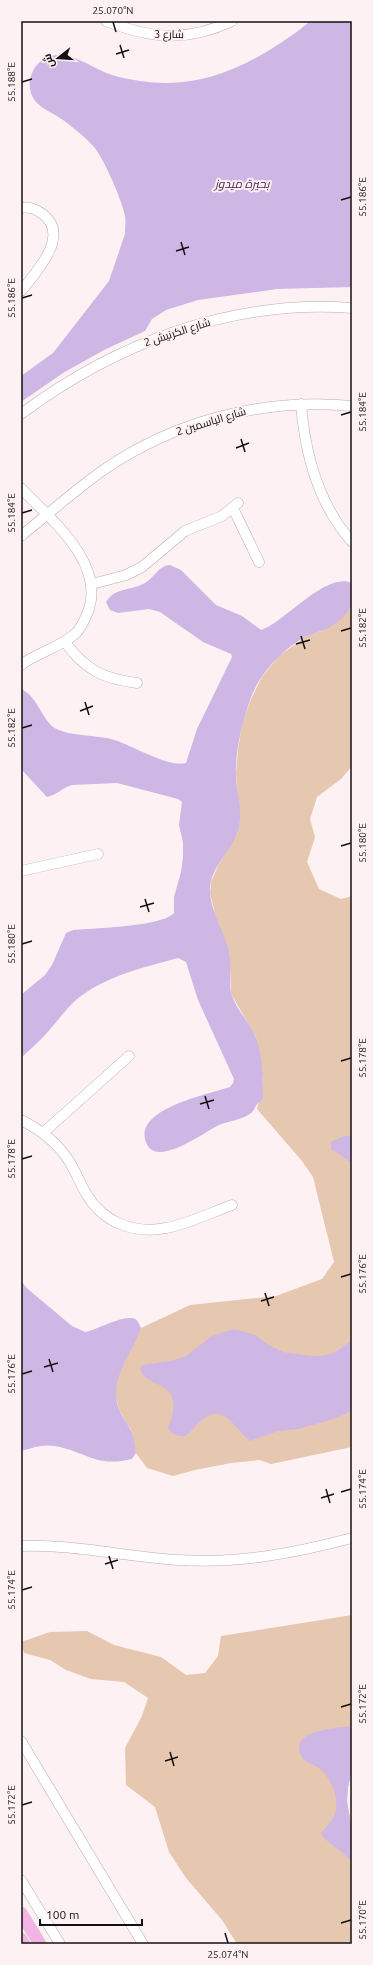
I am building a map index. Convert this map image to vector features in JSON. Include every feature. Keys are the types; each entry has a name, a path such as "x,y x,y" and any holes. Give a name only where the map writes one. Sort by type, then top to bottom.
{"main road":[{"path":"21,1913 40,1944"},
{"path":"21,1939 24,1944"}],"street":[{"name":"شارع 3","path":"106,21 143,33 174,36 205,32 232,21"},
{"path":"21,208 32,208 41,212 48,218 53,226 54,236 52,246 47,255 21,292"},
{"name":"شارع الكرنيش 2","path":"21,414 63,385 107,360 176,330 202,322 255,312 308,307 352,308"},
{"path":"301,404 305,442 315,479 335,519 352,542"},
{"name":"شارع الياسمين 2","path":"21,536 102,471 163,436 196,423 231,413 266,407 301,404 352,406"},
{"path":"21,488 75,546 86,565 92,584 92,601 86,617 77,632 65,642 21,665"},
{"path":"92,584 126,575 142,567 185,531 222,516 236,506 259,562"},
{"path":"65,642 73,654 93,671 118,680 137,683"},
{"path":"21,871 98,854"},
{"path":"44,1132 129,1056"},
{"path":"21,1120 44,1132 58,1146 69,1161 92,1203 108,1218 118,1224 142,1230 167,1228 232,1205"},
{"path":"21,1546 56,1546 156,1559 218,1561 273,1556 352,1538"},
{"path":"21,1741 143,1944"},
{"path":"21,1880 60,1944"}],"shaded area":[{"path":"352,603 352,766 341,779 317,797 310,819 315,837 307,862 319,889 341,899 352,896 352,1447 271,1464 260,1460 231,1463 173,1476 147,1468 136,1453 131,1430 119,1410 116,1398 116,1387 119,1373 141,1328 190,1305 276,1296 322,1279 334,1262 313,1177 302,1161 257,1109 259,1101 263,1100 263,1081 256,1037 231,994 230,956 215,914 210,893 211,882 218,866 237,834 240,823 236,773 242,726 250,701 262,677 279,656 308,635 322,631 350,609"},
{"path":"352,1615 352,1770 348,1787 347,1801 352,1830 352,1944 237,1944 222,1920 186,1878 169,1852 155,1807 126,1785 125,1748 142,1716 148,1698 124,1682 91,1679 66,1670 50,1660 24,1653 21,1642 50,1632 87,1631 114,1645 161,1657 186,1675 205,1673 218,1656 221,1636"}],"water":[{"name":"بحيرة ميدوز","path":"310,21 352,21 352,287 277,289 198,300 166,310 152,319 145,331 104,350 63,373 21,402 21,376 53,353 109,281 125,234 125,218 120,200 103,161 94,147 81,134 63,120 40,106 32,96 30,81 32,73 36,67 41,61 48,57 63,55 78,59 112,75 134,80 155,83 175,83 195,80 214,76 252,60 301,29"},
{"path":"170,565 181,570 216,605 242,616 261,630 282,618 318,590 330,584 342,581 352,583 352,604 349,610 336,623 307,636 288,648 264,673 258,683 249,703 238,747 236,781 240,808 239,828 210,884 211,901 216,918 226,941 230,957 230,987 232,996 256,1038 260,1053 263,1100 258,1103 251,1113 244,1117 219,1125 179,1147 168,1151 157,1152 150,1148 145,1139 146,1128 152,1119 163,1111 177,1104 230,1087 234,1079 198,1000 186,962 178,958 151,965 124,974 99,985 76,1000 42,1038 21,1058 21,995 45,975 52,965 66,933 73,930 142,924 167,918 174,913 174,897 181,872 183,857 183,842 179,825 182,802 178,799 117,783 72,785 54,795 47,797 21,769 21,689 31,696 48,722 57,729 64,732 111,739 159,759 178,764 186,763 197,729 232,657 231,654 203,642 160,612 149,609 118,613 110,610 106,602 114,594 145,583 162,567"},
{"path":"344,1136 352,1136 352,1163 331,1149 331,1142"},
{"path":"21,1278 24,1285 29,1290 72,1326 85,1332 126,1318 133,1318 139,1323 141,1328 122,1368 116,1388 116,1399 119,1410 129,1426 134,1441 136,1453 132,1459 119,1461 99,1460 65,1448 50,1446 21,1451"},
{"path":"234,1329 256,1335 267,1344 283,1352 311,1356 321,1356 334,1353 352,1340 352,1409 346,1414 327,1421 298,1429 278,1431 250,1441 229,1420 217,1414 210,1415 203,1419 185,1436 173,1434 168,1428 173,1413 173,1402 170,1393 162,1386 147,1379 140,1368 143,1365 175,1360 186,1356 212,1336"},
{"path":"352,1726 352,1770 348,1787 347,1801 352,1830 352,1862 326,1840 321,1833 333,1819 336,1807 335,1795 331,1783 327,1777 319,1768 303,1759 299,1748 305,1737 312,1733"}]}
